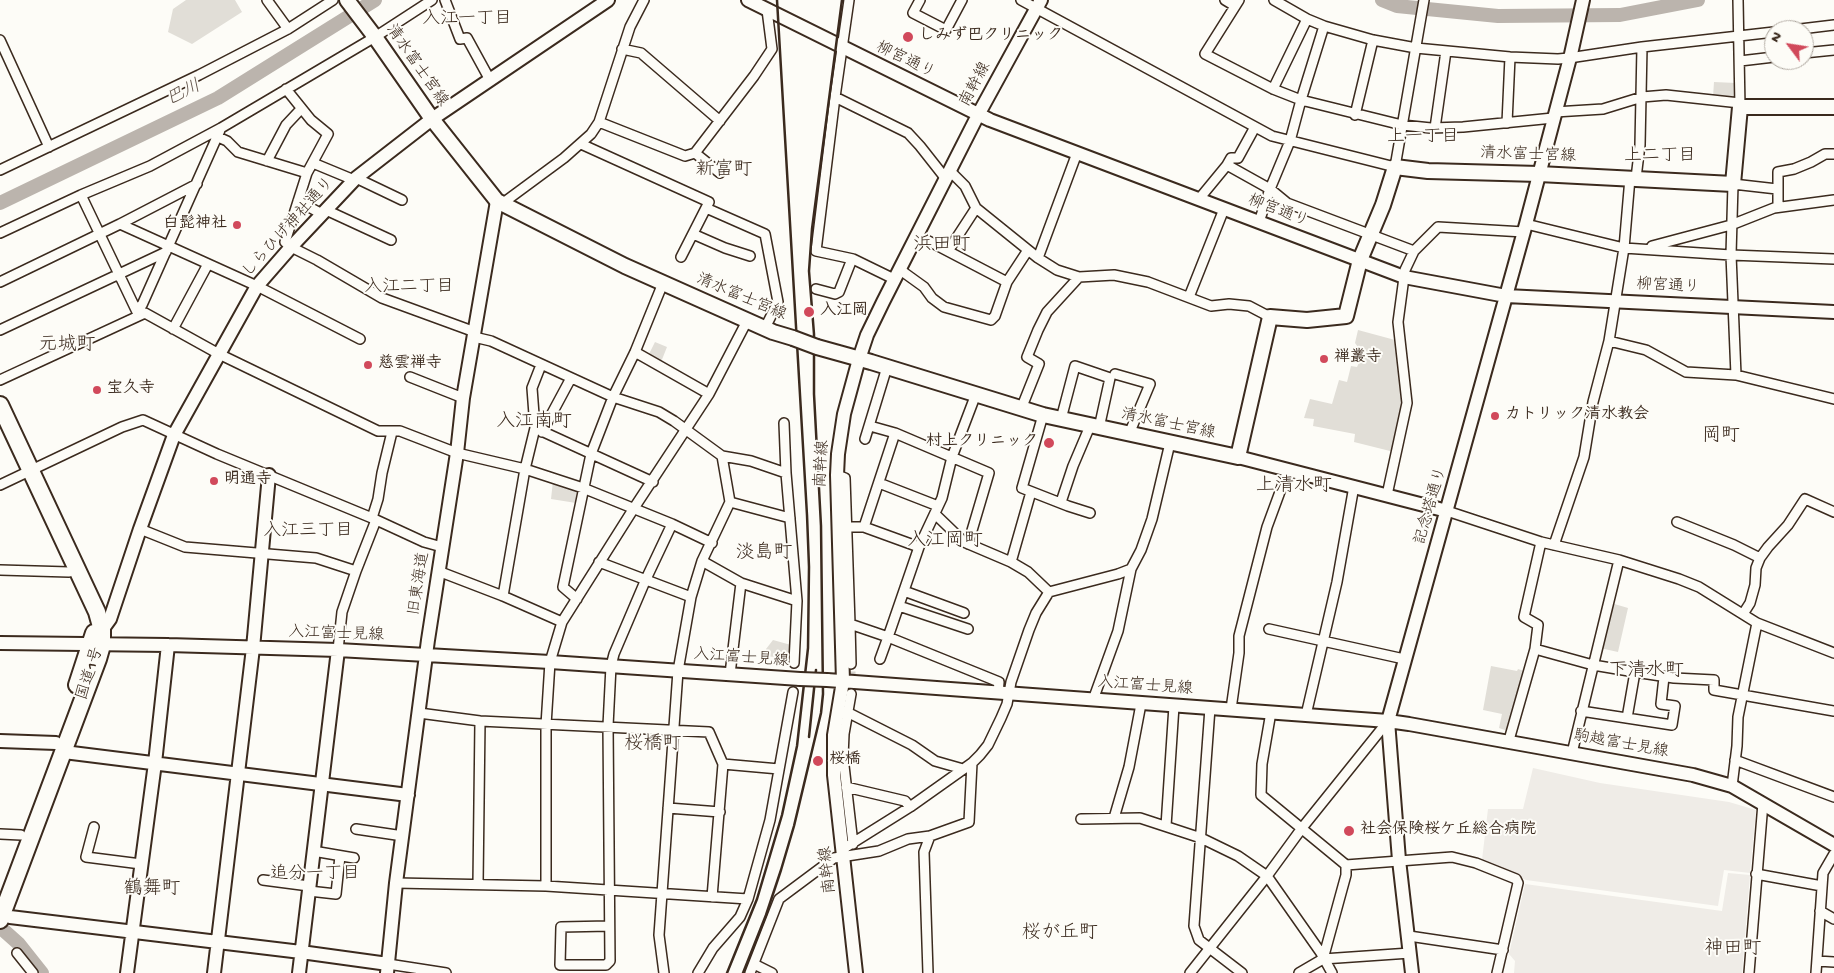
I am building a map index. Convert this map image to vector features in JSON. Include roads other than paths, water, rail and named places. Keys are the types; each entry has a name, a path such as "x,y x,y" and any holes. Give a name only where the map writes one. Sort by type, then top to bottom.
{"highway":[{"name":"国道1号","path":"0,405 69,572 90,615 97,638"},
{"name":"国道1号","path":"0,424 27,473 97,612 97,638 1,918"},
{"name":"国道1号","path":"0,893 21,835 60,747"}],"main road":[{"name":"清水富士宮線","path":"347,0 432,119 500,202 624,266 747,321 817,347 1021,409 1238,458"},
{"path":"1733,184 1740,105 1834,107"},
{"name":"清水富士宮線","path":"1395,167 1428,171 1633,178 1733,184"},
{"path":"1238,458 1270,317 1307,320 1346,316 1360,260 1384,205 1395,167"}],"street":[{"path":"267,0 288,29"},
{"path":"0,170 199,75 288,29 333,0"},
{"path":"0,233 81,195 150,166 221,128 432,0"},
{"path":"445,0 460,39 467,38 490,80"},
{"name":"しらひげ神社通り","path":"97,638 110,619 174,435 257,286 355,179 432,119 608,0"},
{"path":"500,202 581,144 591,134 599,122 630,27 644,0"},
{"name":"柳宮通り","path":"748,0 978,116 1404,277 1506,296 1834,312"},
{"path":"849,0 816,251 852,259 897,274 924,287 932,298 944,307 991,320 995,316 1007,282 1028,250"},
{"path":"920,0 914,12 946,30 962,0"},
{"path":"1021,0 1038,4 1272,136 1395,167 1424,0"},
{"path":"1225,0 1237,3 1205,54 1272,89 1301,100 1402,125 1435,128 1507,123 1603,109 1642,98 1679,96 1740,105 1738,0"},
{"path":"1274,0 1307,19 1324,26 1373,40 1446,51 1510,57 1558,60 1570,56 1764,33"},
{"path":"1570,56 1583,0"},
{"name":"南幹線","path":"856,973 847,850 834,775 834,735 843,680 837,475 844,414 867,335 978,116 1038,4"},
{"path":"599,122 685,156 695,153 772,49 767,10"},
{"path":"1272,89 1307,19"},
{"path":"1814,27 1834,25"},
{"path":"1259,222 1270,189 1290,141 1324,26"},
{"path":"0,40 4,61 49,147"},
{"path":"1356,114 1373,40"},
{"path":"1554,545 1584,457 1593,402 1609,341 1633,178 1640,145 1642,47"},
{"path":"622,49 641,52 720,121"},
{"path":"1814,52 1834,50"},
{"path":"1435,128 1446,51"},
{"name":"記念塔通り","path":"1412,973 1399,860 1388,721 1525,228 1570,56"},
{"path":"1507,123 1510,57"},
{"path":"1740,61 1764,58"},
{"path":"286,89 301,109 328,134 307,173 285,242 291,247 382,298 491,341 613,397 659,412 687,429 722,456 752,461 786,473"},
{"path":"835,97 908,133 948,175 965,186 976,208 1038,258 1057,270 1079,277 1114,275 1148,282 1211,306 1229,304 1249,306 1270,317"},
{"path":"267,160 286,125 301,109"},
{"path":"1199,199 1231,158 1238,158 1255,127"},
{"path":"138,313 221,128"},
{"path":"218,137 227,141 238,152 307,173"},
{"path":"581,144 709,202 681,257"},
{"path":"695,153 720,173"},
{"path":"1038,258 1077,153"},
{"path":"1778,207 1778,172 1794,169 1825,154 1834,154"},
{"path":"313,163 402,200"},
{"path":"1227,165 1270,189 1287,203 1414,251"},
{"path":"0,282 100,234 197,184"},
{"path":"1736,375 1731,255 1733,184 1777,189"},
{"path":"81,195 138,313"},
{"path":"1645,249 1731,224 1778,207 1834,200"},
{"path":"298,201 391,240"},
{"name":"旧東海道","path":"387,969 396,884 420,713 426,655 457,453 463,398 500,202"},
{"path":"706,208 765,234 778,302 764,328"},
{"path":"948,251 976,208"},
{"path":"1189,297 1224,209"},
{"path":"120,224 168,249 208,264 257,286 360,339"},
{"path":"1387,495 1407,403 1398,322 1405,270 1414,251 1438,227 1525,228 1624,248 1834,259"},
{"path":"693,234 725,248 750,256"},
{"path":"917,235 1007,282"},
{"path":"0,330 168,249"},
{"path":"816,289 835,294 839,292 852,259"},
{"path":"173,329 208,264"},
{"path":"1021,409 1039,364 1027,357 1038,330 1047,312 1079,277"},
{"path":"577,599 564,587 591,454 613,397 663,283"},
{"path":"0,380 138,313 145,313 219,354 378,432 400,431 457,453 525,469 583,488 672,524 712,543"},
{"path":"546,886 546,725 550,662 562,622 709,394 747,321"},
{"path":"1609,341 1646,350 1686,372 1736,375 1834,399"},
{"path":"634,352 709,394"},
{"path":"538,430 532,388 541,365"},
{"path":"1061,419 1075,366 1110,378 1095,427 1073,466 1061,502"},
{"path":"865,439 886,367"},
{"path":"1115,374 1150,384 1130,434"},
{"path":"410,377 463,398"},
{"path":"503,596 525,469 538,430 571,378"},
{"path":"880,658 919,547 937,510 952,457 976,394"},
{"path":"1044,415 1022,488 1090,513"},
{"path":"0,485 122,427 144,420 174,435 424,542 442,547"},
{"path":"784,423 786,473 797,601 794,662"},
{"path":"870,426 895,433 989,473 968,544"},
{"path":"538,430 653,482"},
{"path":"299,973 342,612 374,519 382,472 392,432"},
{"path":"864,527 895,433"},
{"path":"1093,700 1118,631 1131,569 1141,550 1152,519 1170,443"},
{"path":"664,973 659,935 678,671 691,597 702,561 730,502 722,456"},
{"path":"1238,458 1354,486 1447,511 1541,542 1619,560 1699,587 1757,623 1834,653"},
{"path":"1231,709 1240,636 1267,527 1288,470"},
{"path":"214,973 253,648 270,475"},
{"path":"837,475 845,478 851,664"},
{"path":"878,483 937,510 956,535 968,544 1011,562 1028,572 1049,592"},
{"path":"1306,714 1337,582 1354,486"},
{"path":"1011,562 1031,492"},
{"path":"1742,614 1750,602 1755,585 1756,568 1760,558 1788,525 1806,499 1834,512"},
{"path":"730,502 790,518"},
{"path":"1677,522 1734,545 1760,558"},
{"path":"609,926 561,926 560,965 606,965 610,962 608,726 611,666 614,654 646,579 672,524"},
{"path":"848,527 864,527 919,547"},
{"path":"140,529 185,547 316,558 356,572"},
{"path":"1509,740 1535,649 1538,625 1524,617 1541,542"},
{"path":"1572,752 1619,560"},
{"path":"702,561 741,583 797,601"},
{"path":"599,562 691,597"},
{"path":"772,973 752,969 779,899 834,858 972,763 980,755 995,732 1003,693 1011,682 1028,630 1049,592 1131,569"},
{"path":"0,570 69,572"},
{"path":"438,571 503,596 562,622"},
{"path":"730,674 741,583"},
{"path":"904,591 964,613"},
{"path":"899,606 968,629"},
{"path":"942,620 947,607"},
{"path":"1732,786 1738,718 1757,623"},
{"path":"850,624 888,637 999,682 1003,693"},
{"path":"1269,629 1404,659"},
{"name":"入江富士見線","path":"0,643 97,638 168,645 338,650 800,679 843,680 1141,704 1388,721"},
{"path":"128,973 155,764 168,645"},
{"path":"1535,649 1593,665 1664,677 1714,680 1714,690 1834,711"},
{"path":"1627,718 1635,672"},
{"path":"1581,711 1672,725 1675,706 1661,704 1664,677"},
{"path":"698,973 713,948 740,917 748,899 770,820 793,692"},
{"path":"847,850 846,787 843,757 846,711 850,694"},
{"path":"1114,818 1128,767 1141,704"},
{"path":"1166,826 1174,706"},
{"path":"1210,708 1194,926 1195,934 1199,940 1242,973"},
{"path":"846,711 912,745 935,761 963,769"},
{"path":"1271,712 1262,764 1261,795 1346,865 1452,857 1461,858 1516,880 1518,883 1497,973"},
{"path":"420,713 480,721 709,732 724,764 712,897"},
{"path":"478,884 480,721"},
{"path":"1190,973 1267,876 1302,828 1388,721"},
{"name":"駒越富士見線","path":"1388,721 1509,740 1693,775 1732,786 1834,844"},
{"path":"0,742 60,747 155,764 408,795"},
{"path":"1735,760 1834,797"},
{"path":"847,850 879,851 908,839 930,836 969,822 972,763"},
{"path":"724,764 779,769"},
{"path":"846,787 906,801 910,807"},
{"path":"1749,973 1763,803"},
{"path":"668,808 720,812"},
{"path":"1081,819 1140,818 1201,838 1238,856 1267,876 1332,973"},
{"path":"94,827 86,857 141,864"},
{"path":"356,829 403,836"},
{"path":"0,834 21,835"},
{"path":"928,973 924,852 930,836"},
{"path":"313,851 354,858"},
{"path":"1816,973 1822,873 1834,854"},
{"path":"263,880 336,894 340,856"},
{"path":"1323,959 1346,875 1346,865"},
{"path":"1756,874 1822,886"},
{"path":"396,884 546,886 748,899"},
{"path":"1820,911 1834,919"},
{"path":"1,918 301,952 387,969 446,973"},
{"path":"1409,936 1503,950"},
{"path":"17,953 33,973"},
{"path":"1300,973 1323,959 1410,953"},
{"path":"1816,961 1834,962"}],"waterway":[{"name":"巴川","path":"0,203 218,98 375,0"},
{"name":"巴川","path":"1382,0 1397,6 1498,16 1620,15 1698,0"},
{"path":"0,927 19,944 42,973"}],"tunnel":[{"path":"851,664 851,694"}],"railway":[{"path":"727,973 757,899 782,815 797,746 808,648 809,567 807,515 777,0"},
{"path":"743,973 766,915 794,826 821,713 823,694 821,526 814,394 814,334 809,271 812,229 842,0"},
{"path":"809,737 816,670"}],"place":[{"name":"しみず巴クリニック","path":"908,37"},
{"name":"白髭神社","path":"237,225"},
{"name":"入江岡","path":"809,312"},
{"name":"禅叢寺","path":"1324,359"},
{"name":"慈雲禅寺","path":"368,365"},
{"name":"宝久寺","path":"97,390"},
{"name":"カトリック清水教会","path":"1495,416"},
{"name":"村上クリニック","path":"1049,443"},
{"name":"明通寺","path":"214,481"},
{"name":"桜橋","path":"818,761"},
{"name":"社会保険桜ケ丘総合病院","path":"1349,831"}],"district":[{"name":"入江一丁目","path":"467,20"},
{"name":"上一丁目","path":"1423,138"},
{"name":"上二丁目","path":"1660,157"},
{"name":"新富町","path":"724,171"},
{"name":"浜田町","path":"942,246"},
{"name":"入江二丁目","path":"409,288"},
{"name":"元城町","path":"67,346"},
{"name":"入江南町","path":"534,423"},
{"name":"岡町","path":"1721,437"},
{"name":"上清水町","path":"1294,487"},
{"name":"入江三丁目","path":"308,532"},
{"name":"入江岡町","path":"945,542"},
{"name":"淡島町","path":"764,554"},
{"name":"下清水町","path":"1646,672"},
{"name":"桜橋町","path":"653,745"},
{"name":"追分一丁目","path":"315,875"},
{"name":"鶴舞町","path":"152,890"},
{"name":"桜が丘町","path":"1060,934"},
{"name":"神田町","path":"1733,950"}]}
